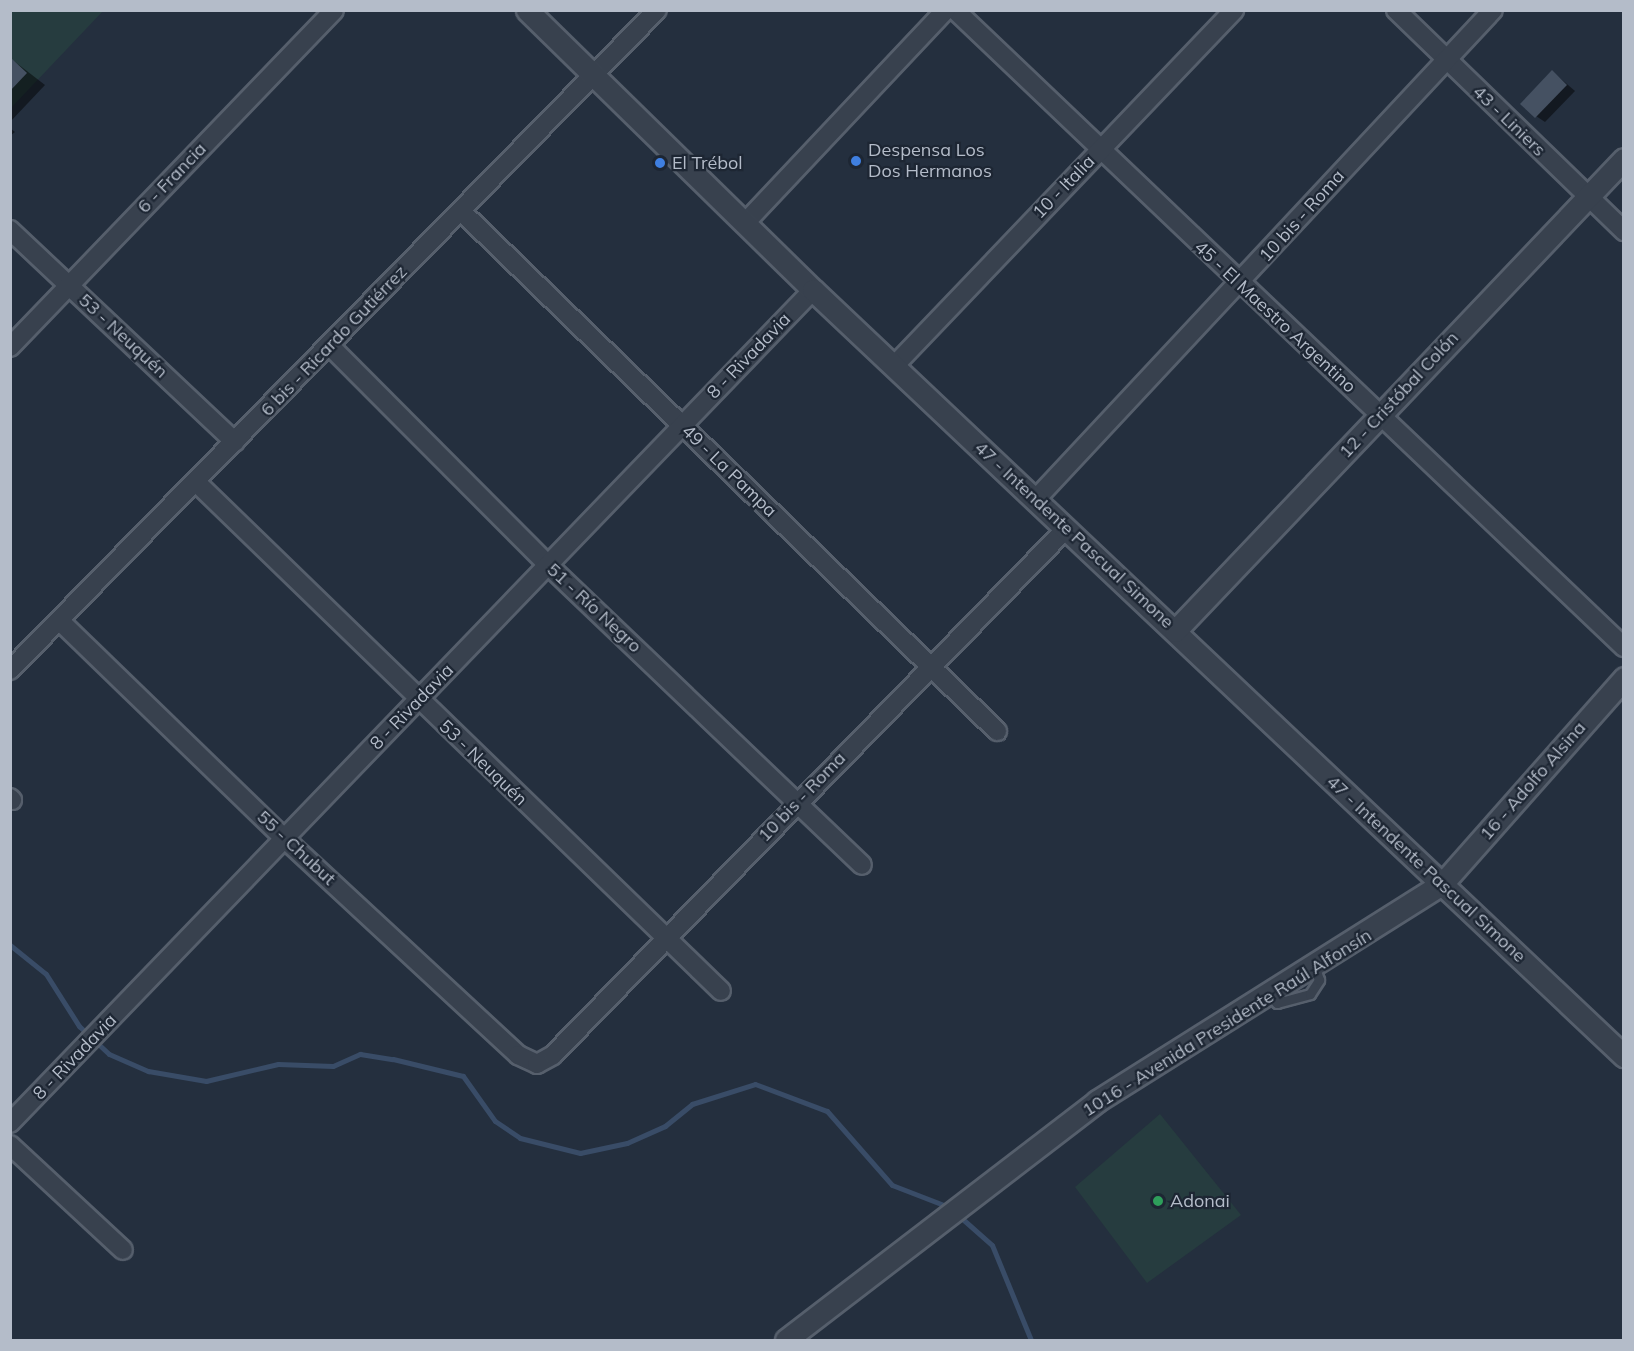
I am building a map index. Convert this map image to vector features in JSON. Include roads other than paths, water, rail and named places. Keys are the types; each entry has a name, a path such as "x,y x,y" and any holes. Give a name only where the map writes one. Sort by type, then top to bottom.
{"street":[{"name":"6 - Francia","path":"10,346 334,10"},
{"name":"47 - Intendente Pascual Simone","path":"527,10 813,290 895,365 1623,1056"},
{"name":"6 bis - Ricardo Gutiérrez","path":"10,670 62,623 196,482 657,10"},
{"path":"745,222 946,10"},
{"name":"45 - El Maestro Argentino","path":"955,10 1239,285 1623,647"},
{"name":"10 - Italia","path":"895,365 1234,10"},
{"name":"43 - Liniers","path":"1396,10 1623,231"},
{"name":"10 bis - Roma","path":"1036,500 1239,285 1493,10"},
{"name":"12 - Cristóbal Colón","path":"1175,631 1623,159"},
{"name":"49 - La Pampa","path":"461,211 997,731"},
{"name":"53 - Neuquén","path":"10,230 235,442"},
{"name":"8 - Rivadavia","path":"10,1123 813,290"},
{"name":"51 - Río Negro","path":"331,346 548,565 798,800 862,865"},
{"name":"53 - Neuquén","path":"196,482 418,700 721,991"},
{"name":"10 bis - Roma","path":"537,1064 553,1055 798,800 1067,528"},
{"name":"55 - Chubut","path":"62,623 285,840 518,1055 537,1064"},
{"name":"16 - Adolfo Alsina","path":"1442,884 1623,678"},
{"name":"1016 - Avenida Presidente Raúl Alfonsín","path":"786,1341 1097,1101 1315,968 1442,884"},
{"path":"10,1145 123,1250"}],"waterway":[{"path":"10,945 46,974 79,1026 109,1054 148,1071 206,1081 278,1064 333,1066 360,1054 393,1059 463,1076 495,1121 520,1138 580,1153 627,1143 665,1126 692,1104 755,1084 827,1111 892,1185 949,1207"},
{"path":"958,1215 992,1245 1031,1340"}],"place":[{"name":"Despensa Los Dos Hermanos","path":"856,161"},
{"name":"El Trébol","path":"660,163"},
{"name":"Adonai","path":"1158,1201"}]}
